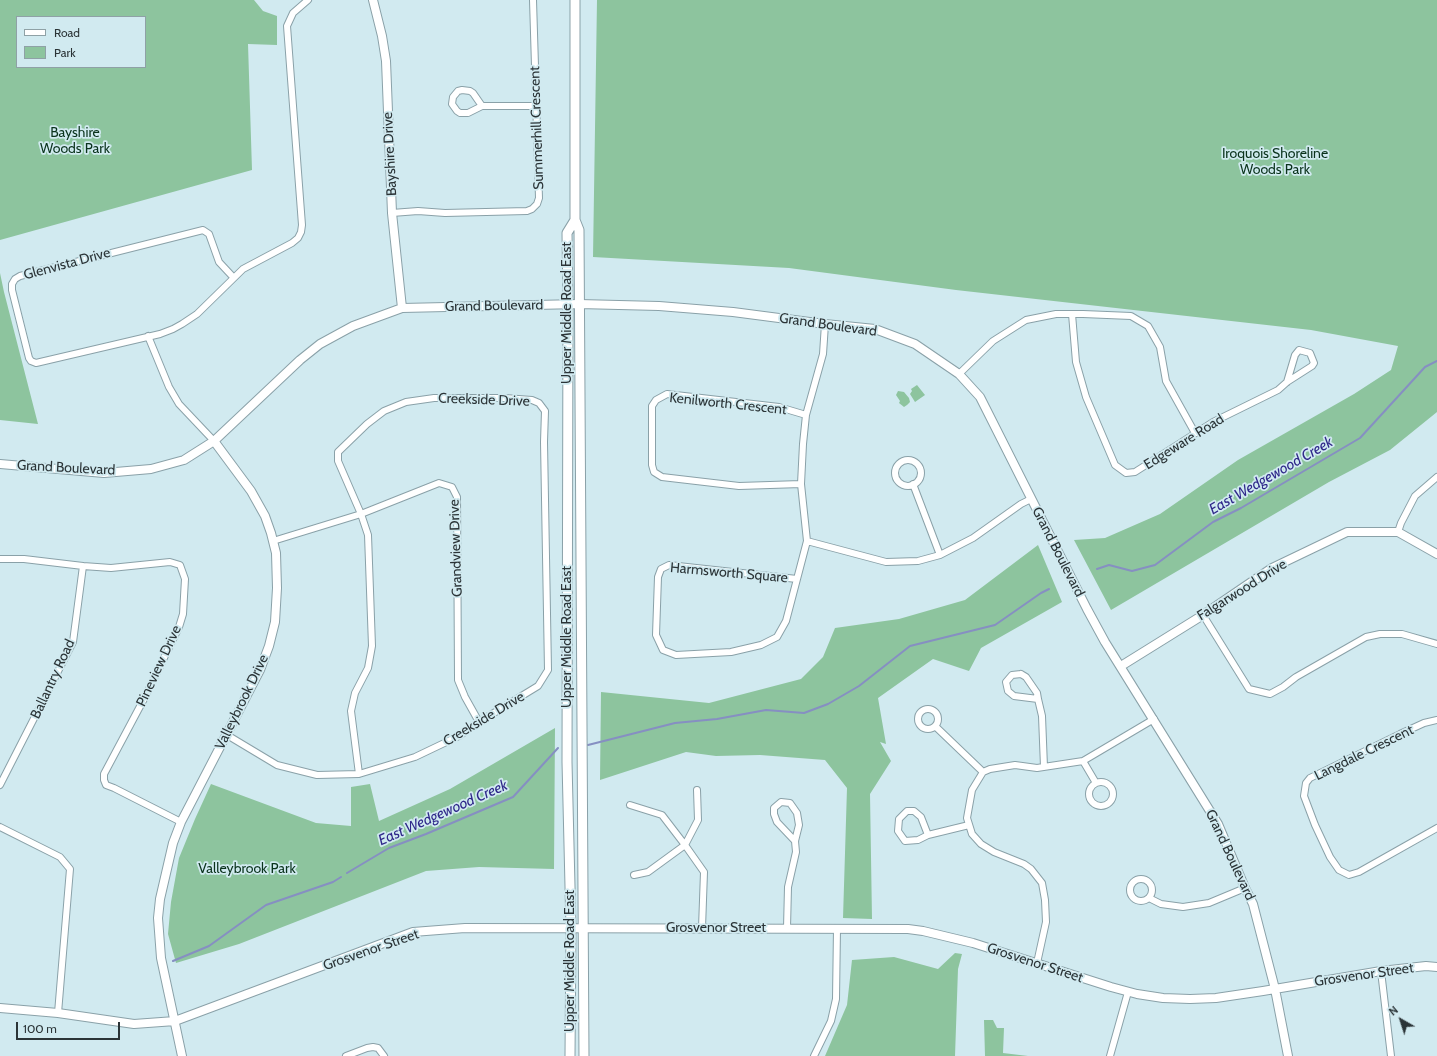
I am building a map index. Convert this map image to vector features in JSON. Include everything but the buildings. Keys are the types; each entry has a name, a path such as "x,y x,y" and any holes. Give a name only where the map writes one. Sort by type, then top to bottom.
{"main road":[{"name":"Upper Middle Road East","path":"575,0 575,220 579,230 580,304 582,928 584,1056"},
{"name":"Upper Middle Road East","path":"570,1056 571,928 567,762 567,233 575,220"}],"street":[{"name":"Glenvista Drive","path":"233,278 219,262 209,234 203,230 20,276 15,279 12,284 12,290 28,356 33,363 36,363 160,334 182,324 197,314 243,269 292,243 298,238 302,225 288,26 294,13 308,0"},
{"name":"Bayshire Drive","path":"373,0 382,36 386,61 392,213 402,308"},
{"name":"Summerhill Crescent","path":"392,213 418,210 445,213 527,212 537,204 533,0"},
{"path":"482,106 473,93 466,90 458,91 453,97 452,104 460,113 468,113 482,106 536,106"},
{"name":"Grand Boulevard","path":"0,464 104,473 151,469 184,460 214,441 300,360 320,344 353,326 402,308 568,304 659,306 733,312 875,330 915,344 959,374 980,397 1081,598 1105,642 1218,824 1253,904 1275,989 1288,1056"},
{"path":"959,374 993,341 1026,320 1056,314 1131,316 1148,326 1160,348 1166,381 1196,433"},
{"name":"Edgeware Road","path":"1072,314 1076,362 1086,397 1115,465 1126,473 1136,472 1213,422 1278,390 1287,382 1312,366 1314,362 1310,353 1299,350 1295,355 1287,382"},
{"name":"Harmsworth Square","path":"797,579 669,565 661,569 658,577 656,634 663,650 676,655 731,652 761,645 777,637 786,621 807,542 801,484 806,415 823,354 825,324"},
{"name":"Valleybrook Drive","path":"148,336 169,387 179,404 214,441 251,491 265,516 276,553 277,588 275,622 270,646 260,670 182,822 173,843 160,899 158,918 161,958 182,1056"},
{"name":"Kenilworth Crescent","path":"801,484 739,486 662,477 654,472 652,465 652,406 656,400 667,394 779,406 806,415"},
{"name":"Creekside Drive","path":"227,735 277,765 317,775 360,774 415,757 460,736 479,722 538,686 548,670 544,442 545,411 539,403 532,400 505,398 434,398 406,402 384,411 367,424 338,452 338,461 361,514 368,535 372,646 368,668 355,693 351,711 360,774"},
{"path":"911,460 918,465 920,469 919,478 914,484 906,485 898,482 895,470 902,461 911,460"},
{"path":"1398,532 1415,496 1437,477"},
{"name":"Grandview Drive","path":"273,541 361,514 440,483 452,487 457,498 458,680 465,698 479,722"},
{"path":"914,484 940,554"},
{"path":"807,542 886,562 918,561 940,554 973,538 1021,504 1031,499"},
{"name":"Falgarwood Drive","path":"1121,666 1272,568 1347,532 1398,532 1437,554"},
{"name":"Pineview Drive","path":"0,559 24,559 111,568 170,562 180,565 185,579 183,614 179,627 146,697 104,774 106,785 182,822"},
{"name":"Ballantry Road","path":"0,785 73,642 82,566"},
{"path":"1203,614 1249,689 1270,694 1283,687 1296,677 1366,637 1380,634 1402,634 1437,644"},
{"path":"1038,699 1014,696 1008,691 1006,682 1012,675 1021,674 1026,677 1037,693 1042,716 1044,767"},
{"path":"1037,963 1046,922 1045,900 1042,883 1031,869 1024,864 994,852 981,844 972,834 967,818 972,790 983,772 990,768 1015,765 1037,768 1083,760 1154,719"},
{"name":"Langdale Crescent","path":"1437,720 1424,723 1310,778 1306,783 1304,796 1315,825 1330,857 1339,870 1349,875 1359,872 1437,828"},
{"path":"935,726 983,772"},
{"path":"1083,760 1096,783"},
{"path":"1104,782 1110,786 1112,790 1113,794 1111,801 1104,806 1093,803 1089,796 1090,788 1096,783 1104,782"},
{"path":"634,875 648,872 684,844 698,820 698,790"},
{"path":"787,928 788,887 796,852 795,841 799,825 798,813 790,803 781,802 774,808 774,814 777,822 795,841"},
{"path":"630,805 662,815 704,872 702,928"},
{"path":"928,835 921,817 914,811 907,811 899,819 898,832 905,841 918,840 928,835 969,825"},
{"path":"0,827 60,857 70,868 58,1013"},
{"path":"1149,898 1161,904 1183,907 1210,903 1245,888"},
{"name":"Grosvenor Street","path":"0,1008 58,1013 134,1024 175,1021 413,932 465,928 892,928 923,931 973,943 1128,992 1163,998 1216,998 1381,971 1426,966 1437,967"},
{"path":"814,1056 831,1021 836,999 837,928"},
{"path":"1381,971 1391,1056"},
{"path":"1110,1056 1128,992"},
{"path":"346,1056 373,1047 378,1048 383,1052 384,1056"}],"green space":[{"name":"Bayshire Woods Park","path":"0,0 254,0 263,11 277,16 277,45 248,44 252,170 0,240"},
{"name":"Iroquois Shoreline Woods Park","path":"597,0 1437,0 1437,412 1390,450 1329,482 1111,610 1074,540 1105,538 1160,514 1238,460 1354,394 1391,370 1398,346 1311,330 956,290 789,268 593,257"},
{"path":"0,273 4,292 38,424 0,420"},
{"path":"917,385 925,395 915,402 910,394 912,391 911,389"},
{"path":"898,391 904,392 909,398 910,402 904,407 899,403 900,401 896,395"},
{"path":"1038,545 1062,602 981,648 969,671 933,659 878,698 886,744 880,742 891,761 870,794 872,919 843,918 847,788 825,760 760,755 716,756 686,752 600,780 601,692 709,703 801,679 823,657 835,628 899,619 965,600"},
{"name":"Valleybrook Park","path":"555,728 554,869 479,867 426,871 239,944 176,963 168,934 171,902 179,858 211,784 316,823 351,826 351,787 370,784 379,821 450,789"},
{"path":"955,953 962,954 958,969 955,1056 825,1056 847,1005 852,960 894,957 938,969"},
{"path":"984,1020 993,1020 997,1028 1004,1028 1003,1053 1028,1056 985,1056"}],"waterway":[{"name":"East Wedgewood Creek","path":"1097,569 1109,565 1132,571 1155,565 1213,522 1241,508 1360,438 1425,367 1437,361"},
{"name":"East Wedgewood Creek","path":"588,745 675,723 717,719 766,710 804,713 828,704 859,686 910,646 995,625 1049,589"},
{"name":"East Wedgewood Creek","path":"347,873 389,848 513,797 558,748"},
{"name":"East Wedgewood Creek","path":"173,961 209,946 266,905 333,882 341,877"}]}
